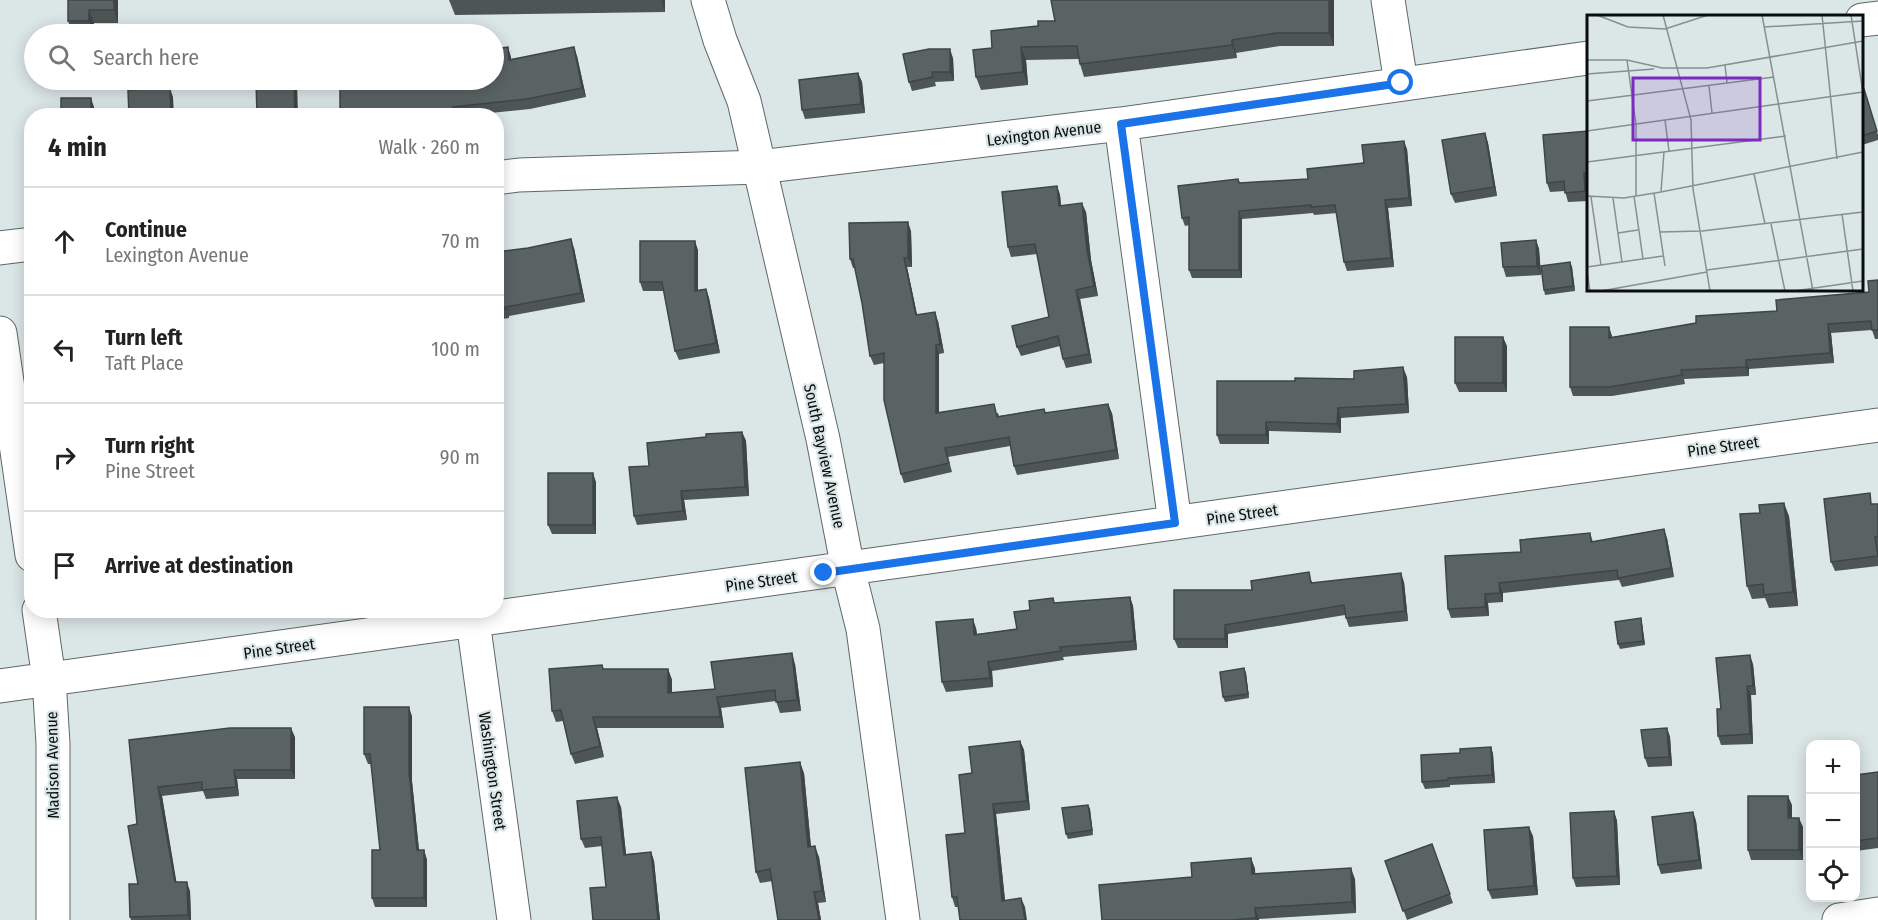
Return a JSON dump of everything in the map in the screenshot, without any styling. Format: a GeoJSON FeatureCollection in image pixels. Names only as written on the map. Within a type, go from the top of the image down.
{"type":"FeatureCollection","features":[{"type":"Feature","properties":{"kind":"street","name":"South Bayview Avenue"},"geometry":{"type":"LineString","coordinates":[[708,0],[720,40],[744,101],[823,440],[848,569],[863,629],[903,920]]}},
{"type":"Feature","properties":{"kind":"street"},"geometry":{"type":"LineString","coordinates":[[1388,0],[1401,83]]}},
{"type":"Feature","properties":{"kind":"street"},"geometry":{"type":"LineString","coordinates":[[1863,20],[1878,18]]}},
{"type":"Feature","properties":{"kind":"street","name":"Lexington Avenue"},"geometry":{"type":"LineString","coordinates":[[504,177],[759,167],[1121,124],[1587,58]]}},
{"type":"Feature","properties":{"kind":"street"},"geometry":{"type":"LineString","coordinates":[[1121,124],[1175,523]]}},
{"type":"Feature","properties":{"kind":"street"},"geometry":{"type":"LineString","coordinates":[[0,248],[24,245]]}},
{"type":"Feature","properties":{"kind":"street"},"geometry":{"type":"LineString","coordinates":[[0,333],[24,500]]}},
{"type":"Feature","properties":{"kind":"street","name":"Pine Street"},"geometry":{"type":"LineString","coordinates":[[504,617],[1878,425]]}},
{"type":"Feature","properties":{"kind":"street","name":"Madison Avenue"},"geometry":{"type":"LineString","coordinates":[[40,618],[49,679],[53,744],[53,920]]}},
{"type":"Feature","properties":{"kind":"street","name":"Pine Street"},"geometry":{"type":"LineString","coordinates":[[0,686],[495,618]]}},
{"type":"Feature","properties":{"kind":"street","name":"Washington Street"},"geometry":{"type":"LineString","coordinates":[[473,621],[514,920]]}},
{"type":"Feature","properties":{"kind":"street"},"geometry":{"type":"LineString","coordinates":[[1839,920],[1878,914]]}},
{"type":"Feature","properties":{"kind":"building"},"geometry":{"type":"Polygon","coordinates":[[[68,0],[114,0],[114,10],[89,10],[89,21],[68,21],[68,0]]]}},
{"type":"Feature","properties":{"kind":"building"},"geometry":{"type":"Polygon","coordinates":[[[1051,0],[1329,0],[1329,33],[1276,33],[1232,40],[1232,45],[1080,64],[1077,46],[1021,47],[1023,72],[976,77],[973,50],[992,48],[991,31],[1038,26],[1038,21],[1055,21],[1051,0]]]}},
{"type":"Feature","properties":{"kind":"building"},"geometry":{"type":"Polygon","coordinates":[[[508,47],[509,60],[574,47],[582,88],[527,99],[453,108],[340,108],[340,90],[504,90],[504,48],[508,47]]]}},
{"type":"Feature","properties":{"kind":"building"},"geometry":{"type":"Polygon","coordinates":[[[929,49],[950,49],[950,72],[932,72],[933,77],[909,82],[903,54],[929,49]]]}},
{"type":"Feature","properties":{"kind":"building"},"geometry":{"type":"Polygon","coordinates":[[[858,73],[861,104],[802,110],[799,80],[858,73]]]}},
{"type":"Feature","properties":{"kind":"building"},"geometry":{"type":"Polygon","coordinates":[[[128,90],[170,90],[171,108],[129,108],[128,90]]]}},
{"type":"Feature","properties":{"kind":"building"},"geometry":{"type":"Polygon","coordinates":[[[256,90],[294,90],[295,108],[257,108],[256,90]]]}},
{"type":"Feature","properties":{"kind":"building"},"geometry":{"type":"Polygon","coordinates":[[[1863,90],[1877,131],[1863,136],[1863,90]]]}},
{"type":"Feature","properties":{"kind":"building"},"geometry":{"type":"Polygon","coordinates":[[[61,98],[91,98],[91,108],[61,108],[61,98]]]}},
{"type":"Feature","properties":{"kind":"building"},"geometry":{"type":"Polygon","coordinates":[[[1587,131],[1585,191],[1565,193],[1564,181],[1547,183],[1543,135],[1587,131]]]}},
{"type":"Feature","properties":{"kind":"building"},"geometry":{"type":"Polygon","coordinates":[[[1485,133],[1494,187],[1451,194],[1442,140],[1485,133]]]}},
{"type":"Feature","properties":{"kind":"building"},"geometry":{"type":"Polygon","coordinates":[[[1404,141],[1409,198],[1385,200],[1391,258],[1344,262],[1335,205],[1311,207],[1311,205],[1239,211],[1239,270],[1189,270],[1189,217],[1182,218],[1178,186],[1238,179],[1239,183],[1308,179],[1307,169],[1364,163],[1362,145],[1404,141]]]}},
{"type":"Feature","properties":{"kind":"building"},"geometry":{"type":"Polygon","coordinates":[[[1057,186],[1059,206],[1082,203],[1094,286],[1076,290],[1089,354],[1063,359],[1058,336],[1017,347],[1012,326],[1049,317],[1035,244],[1008,247],[1002,192],[1057,186]]]}},
{"type":"Feature","properties":{"kind":"building"},"geometry":{"type":"Polygon","coordinates":[[[908,222],[908,258],[904,258],[916,315],[935,312],[940,344],[936,345],[936,413],[994,404],[997,417],[1044,409],[1045,413],[1108,404],[1116,450],[1014,466],[1009,437],[945,448],[949,463],[901,474],[884,400],[884,353],[870,356],[853,259],[850,259],[849,223],[908,222]]]}},
{"type":"Feature","properties":{"kind":"building"},"geometry":{"type":"Polygon","coordinates":[[[571,239],[581,293],[505,307],[504,309],[504,251],[571,239]]]}},
{"type":"Feature","properties":{"kind":"building"},"geometry":{"type":"Polygon","coordinates":[[[1536,240],[1537,266],[1503,267],[1501,243],[1536,240]]]}},
{"type":"Feature","properties":{"kind":"building"},"geometry":{"type":"Polygon","coordinates":[[[640,241],[695,241],[695,291],[706,289],[716,343],[675,351],[662,282],[640,282],[640,241]]]}},
{"type":"Feature","properties":{"kind":"building"},"geometry":{"type":"Polygon","coordinates":[[[1570,262],[1573,286],[1544,290],[1541,266],[1570,262]]]}},
{"type":"Feature","properties":{"kind":"building"},"geometry":{"type":"Polygon","coordinates":[[[1878,280],[1878,330],[1872,330],[1871,321],[1828,324],[1830,353],[1746,360],[1746,367],[1681,370],[1682,375],[1609,387],[1570,387],[1570,327],[1609,327],[1609,338],[1696,323],[1696,316],[1777,311],[1776,300],[1869,292],[1868,281],[1878,280]]]}},
{"type":"Feature","properties":{"kind":"building"},"geometry":{"type":"Polygon","coordinates":[[[1455,337],[1503,337],[1503,383],[1455,383],[1455,337]]]}},
{"type":"Feature","properties":{"kind":"building"},"geometry":{"type":"Polygon","coordinates":[[[1403,367],[1406,404],[1338,408],[1337,424],[1266,422],[1266,435],[1217,435],[1217,381],[1295,381],[1295,378],[1354,379],[1354,371],[1403,367]]]}},
{"type":"Feature","properties":{"kind":"building"},"geometry":{"type":"Polygon","coordinates":[[[742,432],[745,487],[681,491],[683,511],[634,516],[629,467],[649,466],[647,443],[706,437],[706,434],[742,432]]]}},
{"type":"Feature","properties":{"kind":"building"},"geometry":{"type":"Polygon","coordinates":[[[548,473],[593,473],[593,525],[548,525],[548,473]]]}},
{"type":"Feature","properties":{"kind":"building"},"geometry":{"type":"Polygon","coordinates":[[[1870,493],[1871,504],[1878,504],[1878,537],[1875,537],[1878,556],[1831,562],[1824,499],[1870,493]]]}},
{"type":"Feature","properties":{"kind":"building"},"geometry":{"type":"Polygon","coordinates":[[[1784,503],[1793,592],[1764,595],[1763,584],[1747,586],[1740,514],[1760,513],[1759,505],[1784,503]]]}},
{"type":"Feature","properties":{"kind":"building"},"geometry":{"type":"Polygon","coordinates":[[[1664,529],[1671,568],[1618,578],[1617,570],[1499,583],[1500,593],[1485,594],[1485,607],[1448,609],[1445,556],[1521,552],[1520,540],[1590,533],[1591,542],[1664,529]]]}},
{"type":"Feature","properties":{"kind":"building"},"geometry":{"type":"Polygon","coordinates":[[[1309,572],[1311,583],[1401,573],[1405,611],[1346,618],[1344,605],[1225,625],[1225,639],[1174,639],[1174,590],[1252,590],[1251,581],[1309,572]]]}},
{"type":"Feature","properties":{"kind":"building"},"geometry":{"type":"Polygon","coordinates":[[[1130,597],[1134,641],[1060,647],[1061,651],[988,662],[990,678],[942,682],[936,622],[973,619],[974,635],[1017,629],[1014,612],[1030,610],[1029,601],[1053,598],[1054,603],[1130,597]]]}},
{"type":"Feature","properties":{"kind":"building"},"geometry":{"type":"Polygon","coordinates":[[[1641,618],[1643,641],[1618,644],[1615,622],[1641,618]]]}},
{"type":"Feature","properties":{"kind":"building"},"geometry":{"type":"Polygon","coordinates":[[[792,653],[797,700],[776,702],[775,690],[717,697],[720,717],[593,717],[600,746],[571,754],[561,710],[552,711],[549,669],[602,665],[603,669],[668,669],[668,693],[715,689],[711,662],[792,653]]]}},
{"type":"Feature","properties":{"kind":"building"},"geometry":{"type":"Polygon","coordinates":[[[1750,655],[1753,686],[1747,686],[1750,734],[1718,736],[1717,709],[1721,709],[1716,658],[1750,655]]]}},
{"type":"Feature","properties":{"kind":"building"},"geometry":{"type":"Polygon","coordinates":[[[1244,668],[1248,694],[1223,697],[1220,672],[1244,668]]]}},
{"type":"Feature","properties":{"kind":"building"},"geometry":{"type":"Polygon","coordinates":[[[364,707],[409,707],[409,772],[417,850],[424,850],[424,898],[372,898],[372,850],[380,850],[370,754],[364,754],[364,707]]]}},
{"type":"Feature","properties":{"kind":"building"},"geometry":{"type":"Polygon","coordinates":[[[230,728],[291,728],[291,770],[234,770],[236,787],[202,790],[202,782],[158,787],[175,882],[187,882],[188,915],[130,917],[129,884],[138,884],[128,826],[137,824],[129,740],[230,728]]]}},
{"type":"Feature","properties":{"kind":"building"},"geometry":{"type":"Polygon","coordinates":[[[1667,728],[1669,757],[1645,758],[1641,730],[1667,728]]]}},
{"type":"Feature","properties":{"kind":"building"},"geometry":{"type":"Polygon","coordinates":[[[1020,741],[1027,801],[993,804],[1002,901],[1021,898],[1025,920],[960,920],[957,897],[952,897],[946,835],[965,833],[959,775],[972,773],[969,747],[1020,741]]]}},
{"type":"Feature","properties":{"kind":"building"},"geometry":{"type":"Polygon","coordinates":[[[1491,747],[1492,775],[1422,782],[1421,755],[1460,753],[1460,749],[1491,747]]]}},
{"type":"Feature","properties":{"kind":"building"},"geometry":{"type":"Polygon","coordinates":[[[800,762],[808,847],[815,846],[822,891],[814,892],[819,920],[778,920],[770,869],[756,872],[745,768],[800,762]]]}},
{"type":"Feature","properties":{"kind":"building"},"geometry":{"type":"Polygon","coordinates":[[[1878,772],[1878,838],[1860,840],[1860,774],[1878,772]]]}},
{"type":"Feature","properties":{"kind":"building"},"geometry":{"type":"Polygon","coordinates":[[[1748,796],[1788,796],[1788,818],[1799,818],[1799,850],[1748,850],[1748,796]]]}},
{"type":"Feature","properties":{"kind":"building"},"geometry":{"type":"Polygon","coordinates":[[[617,797],[624,855],[651,852],[658,920],[593,920],[590,888],[606,887],[601,837],[581,839],[577,801],[617,797]]]}},
{"type":"Feature","properties":{"kind":"building"},"geometry":{"type":"Polygon","coordinates":[[[1088,805],[1092,830],[1066,834],[1062,808],[1088,805]]]}},
{"type":"Feature","properties":{"kind":"building"},"geometry":{"type":"Polygon","coordinates":[[[1614,811],[1617,876],[1573,878],[1570,813],[1614,811]]]}},
{"type":"Feature","properties":{"kind":"building"},"geometry":{"type":"Polygon","coordinates":[[[1693,812],[1699,860],[1658,865],[1652,817],[1693,812]]]}},
{"type":"Feature","properties":{"kind":"building"},"geometry":{"type":"Polygon","coordinates":[[[1529,827],[1534,886],[1488,890],[1484,830],[1529,827]]]}},
{"type":"Feature","properties":{"kind":"building"},"geometry":{"type":"Polygon","coordinates":[[[1432,844],[1450,894],[1403,911],[1385,861],[1432,844]]]}},
{"type":"Feature","properties":{"kind":"building"},"geometry":{"type":"Polygon","coordinates":[[[1251,858],[1252,874],[1351,868],[1352,902],[1255,908],[1256,918],[1232,920],[1102,920],[1099,885],[1192,877],[1191,863],[1251,858]]]}},
{"type":"Feature","properties":{"kind":"route"},"geometry":{"type":"LineString","coordinates":[[824,573],[1175,523],[1121,124],[1401,83]]}}]}
